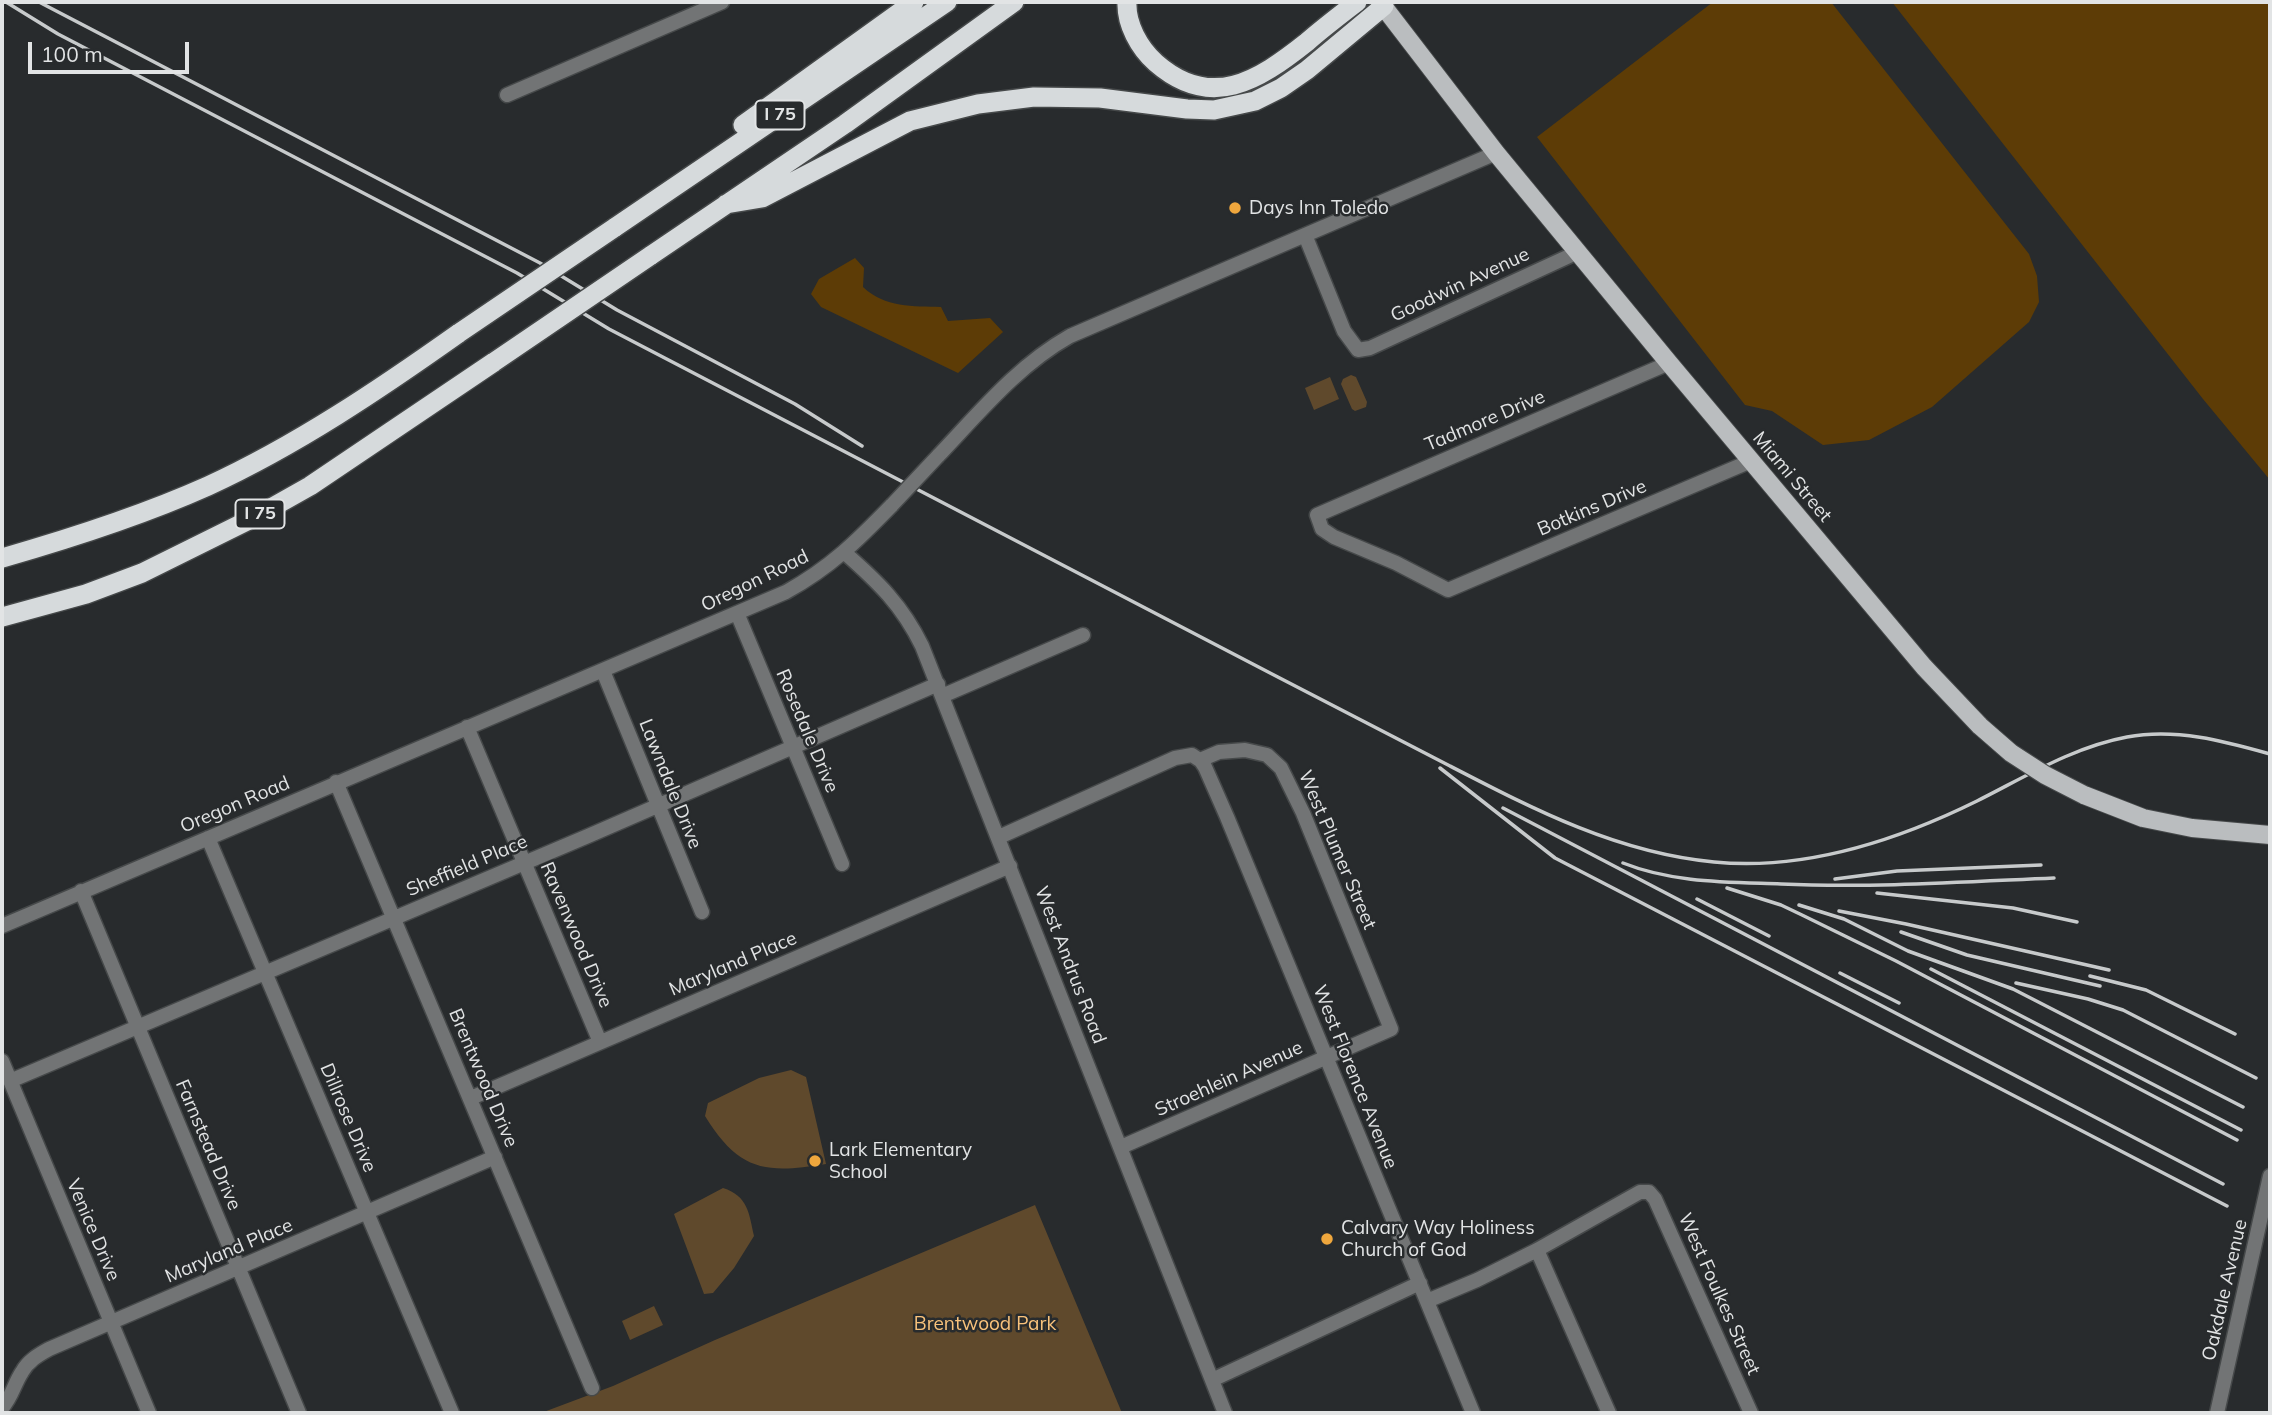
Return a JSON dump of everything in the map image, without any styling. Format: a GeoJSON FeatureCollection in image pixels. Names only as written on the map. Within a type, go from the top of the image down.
{"type":"FeatureCollection","features":[{"type":"Feature","properties":{"kind":"highway"},"geometry":{"type":"LineString","coordinates":[[614,228],[635,202],[914,2]]}},
{"type":"Feature","properties":{"kind":"highway","name":"I 75"},"geometry":{"type":"LineString","coordinates":[[2,558],[67,540],[141,514],[210,485],[308,432],[947,2]]}},
{"type":"Feature","properties":{"kind":"highway","name":"I 75"},"geometry":{"type":"LineString","coordinates":[[5,617],[86,594],[142,573],[255,517],[310,486],[845,124],[1014,2]]}},
{"type":"Feature","properties":{"kind":"highway"},"geometry":{"type":"LineString","coordinates":[[1127,2],[1126,12],[1135,38],[1147,55],[1167,72],[1192,85],[1217,89],[1253,80],[1275,67],[1357,2]]}},
{"type":"Feature","properties":{"kind":"highway"},"geometry":{"type":"LineString","coordinates":[[726,204],[762,198],[910,121],[978,104],[1034,97],[1100,98],[1214,110],[1255,101],[1298,76],[1382,4]]}},
{"type":"Feature","properties":{"kind":"main road","name":"Miami Street"},"geometry":{"type":"LineString","coordinates":[[1382,4],[1496,153],[1669,363],[1924,667],[1980,726],[2011,753],[2084,795],[2143,818],[2192,828],[2270,835]]}},
{"type":"Feature","properties":{"kind":"street"},"geometry":{"type":"LineString","coordinates":[[507,95],[722,2]]}},
{"type":"Feature","properties":{"kind":"street","name":"Oregon Road"},"geometry":{"type":"LineString","coordinates":[[2,926],[336,782],[603,671],[807,580],[845,553],[1021,370],[1059,342],[1496,153]]}},
{"type":"Feature","properties":{"kind":"street","name":"Goodwin Avenue"},"geometry":{"type":"LineString","coordinates":[[1305,235],[1344,331],[1358,350],[1373,346],[1578,252]]}},
{"type":"Feature","properties":{"kind":"street","name":"Tadmore Drive"},"geometry":{"type":"LineString","coordinates":[[1448,590],[1396,562],[1335,537],[1322,529],[1317,515],[1669,363]]}},
{"type":"Feature","properties":{"kind":"street","name":"Botkins Drive"},"geometry":{"type":"LineString","coordinates":[[1448,590],[1751,461]]}},
{"type":"Feature","properties":{"kind":"street","name":"West Andrus Road"},"geometry":{"type":"LineString","coordinates":[[845,553],[883,587],[904,613],[922,646],[1225,1413]]}},
{"type":"Feature","properties":{"kind":"street","name":"Rosedale Drive"},"geometry":{"type":"LineString","coordinates":[[737,613],[842,864]]}},
{"type":"Feature","properties":{"kind":"street","name":"Sheffield Place"},"geometry":{"type":"LineString","coordinates":[[10,1081],[793,747],[1083,635]]}},
{"type":"Feature","properties":{"kind":"street","name":"Lawndale Drive"},"geometry":{"type":"LineString","coordinates":[[603,671],[702,912]]}},
{"type":"Feature","properties":{"kind":"street","name":"Ravenwood Drive"},"geometry":{"type":"LineString","coordinates":[[467,727],[600,1042]]}},
{"type":"Feature","properties":{"kind":"street","name":"West Plumer Street"},"geometry":{"type":"LineString","coordinates":[[999,838],[1175,758],[1185,755],[1198,758],[1219,751],[1245,750],[1266,755],[1280,768],[1298,800],[1391,1029]]}},
{"type":"Feature","properties":{"kind":"street","name":"West Florence Avenue"},"geometry":{"type":"LineString","coordinates":[[1198,758],[1227,817],[1473,1413]]}},
{"type":"Feature","properties":{"kind":"street","name":"Brentwood Drive"},"geometry":{"type":"LineString","coordinates":[[336,782],[593,1388]]}},
{"type":"Feature","properties":{"kind":"street","name":"Dillrose Drive"},"geometry":{"type":"LineString","coordinates":[[208,838],[452,1413]]}},
{"type":"Feature","properties":{"kind":"street","name":"Maryland Place"},"geometry":{"type":"LineString","coordinates":[[471,1098],[1010,866]]}},
{"type":"Feature","properties":{"kind":"street","name":"Farnstead Drive"},"geometry":{"type":"LineString","coordinates":[[81,891],[299,1413]]}},
{"type":"Feature","properties":{"kind":"street","name":"Stroehlein Avenue"},"geometry":{"type":"LineString","coordinates":[[1121,1147],[1391,1029]]}},
{"type":"Feature","properties":{"kind":"street","name":"Venice Drive"},"geometry":{"type":"LineString","coordinates":[[2,1061],[149,1413]]}},
{"type":"Feature","properties":{"kind":"street","name":"Maryland Place"},"geometry":{"type":"LineString","coordinates":[[2,1408],[13,1393],[22,1371],[34,1358],[49,1349],[495,1157]]}},
{"type":"Feature","properties":{"kind":"street","name":"Oakdale Avenue"},"geometry":{"type":"LineString","coordinates":[[2217,1413],[2270,1176]]}},
{"type":"Feature","properties":{"kind":"street","name":"West Foulkes Street"},"geometry":{"type":"LineString","coordinates":[[1537,1250],[1635,1194],[1649,1192],[1656,1199],[1751,1413]]}},
{"type":"Feature","properties":{"kind":"street"},"geometry":{"type":"LineString","coordinates":[[1427,1301],[1537,1250],[1609,1413]]}},
{"type":"Feature","properties":{"kind":"street"},"geometry":{"type":"LineString","coordinates":[[1212,1380],[1420,1283]]}},
{"type":"Feature","properties":{"kind":"green space"},"geometry":{"type":"Polygon","coordinates":[[[1351,375],[1356,377],[1367,402],[1366,407],[1355,411],[1341,384],[1343,379],[1351,375]]]}},
{"type":"Feature","properties":{"kind":"green space"},"geometry":{"type":"Polygon","coordinates":[[[1330,377],[1339,399],[1314,410],[1305,388],[1330,377]]]}},
{"type":"Feature","properties":{"kind":"green space"},"geometry":{"type":"Polygon","coordinates":[[[791,1070],[806,1077],[826,1164],[770,1168],[742,1158],[717,1134],[705,1116],[708,1103],[759,1078],[791,1070]]]}},
{"type":"Feature","properties":{"kind":"green space"},"geometry":{"type":"Polygon","coordinates":[[[723,1188],[738,1196],[746,1206],[754,1236],[734,1268],[713,1293],[704,1294],[674,1214],[723,1188]]]}},
{"type":"Feature","properties":{"kind":"green space","name":"Brentwood Park"},"geometry":{"type":"Polygon","coordinates":[[[1035,1205],[1122,1413],[541,1413],[613,1386],[1035,1205]]]}},
{"type":"Feature","properties":{"kind":"green space"},"geometry":{"type":"Polygon","coordinates":[[[654,1306],[663,1325],[630,1340],[622,1321],[654,1306]]]}},
{"type":"Feature","properties":{"kind":"shaded area"},"geometry":{"type":"Polygon","coordinates":[[[1713,2],[1831,2],[2029,254],[2037,276],[2039,302],[2029,322],[1932,407],[1869,440],[1823,445],[1772,411],[1745,405],[1537,137],[1713,2]]]}},
{"type":"Feature","properties":{"kind":"shaded area"},"geometry":{"type":"Polygon","coordinates":[[[1892,2],[2270,2],[2270,480],[2203,399],[1892,2]]]}},
{"type":"Feature","properties":{"kind":"shaded area"},"geometry":{"type":"Polygon","coordinates":[[[855,258],[864,268],[863,287],[881,299],[900,304],[941,307],[948,321],[990,318],[1003,332],[958,373],[821,307],[811,294],[819,279],[855,258]]]}},
{"type":"Feature","properties":{"kind":"railway"},"geometry":{"type":"LineString","coordinates":[[6,2],[58,34],[517,273],[609,329],[1482,782],[1546,813],[1611,839],[1679,857],[1714,862],[1782,862],[1849,850],[1915,829],[2068,755],[2127,737],[2182,735],[2270,754]]}},
{"type":"Feature","properties":{"kind":"railway"},"geometry":{"type":"LineString","coordinates":[[39,2],[540,263],[617,310],[795,404],[862,446]]}},
{"type":"Feature","properties":{"kind":"railway"},"geometry":{"type":"LineString","coordinates":[[1440,768],[1555,858],[2227,1206]]}},
{"type":"Feature","properties":{"kind":"railway"},"geometry":{"type":"LineString","coordinates":[[1503,808],[2223,1184]]}},
{"type":"Feature","properties":{"kind":"railway"},"geometry":{"type":"LineString","coordinates":[[1623,863],[1681,878],[1741,883],[1883,885],[2054,878]]}},
{"type":"Feature","properties":{"kind":"railway"},"geometry":{"type":"LineString","coordinates":[[1835,879],[1897,871],[2041,865]]}},
{"type":"Feature","properties":{"kind":"railway"},"geometry":{"type":"LineString","coordinates":[[1727,888],[1781,905],[1896,961],[2237,1140]]}},
{"type":"Feature","properties":{"kind":"railway"},"geometry":{"type":"LineString","coordinates":[[1877,893],[2013,908],[2077,922]]}},
{"type":"Feature","properties":{"kind":"railway"},"geometry":{"type":"LineString","coordinates":[[1697,899],[1769,936]]}},
{"type":"Feature","properties":{"kind":"railway"},"geometry":{"type":"LineString","coordinates":[[1799,905],[1844,919],[1908,951],[2013,989],[2243,1107]]}},
{"type":"Feature","properties":{"kind":"railway"},"geometry":{"type":"LineString","coordinates":[[1839,911],[2109,970]]}},
{"type":"Feature","properties":{"kind":"railway"},"geometry":{"type":"LineString","coordinates":[[1901,932],[1967,955],[2100,986]]}},
{"type":"Feature","properties":{"kind":"railway"},"geometry":{"type":"LineString","coordinates":[[1931,969],[2241,1130]]}},
{"type":"Feature","properties":{"kind":"railway"},"geometry":{"type":"LineString","coordinates":[[1840,973],[1899,1003]]}},
{"type":"Feature","properties":{"kind":"railway"},"geometry":{"type":"LineString","coordinates":[[2090,976],[2146,990],[2235,1034]]}},
{"type":"Feature","properties":{"kind":"railway"},"geometry":{"type":"LineString","coordinates":[[2016,983],[2088,999],[2123,1010],[2256,1078]]}},
{"type":"Feature","properties":{"kind":"place","name":"Days Inn Toledo"},"geometry":{"type":"Point","coordinates":[1235,208]}},
{"type":"Feature","properties":{"kind":"place","name":"Lark Elementary School"},"geometry":{"type":"Point","coordinates":[815,1161]}},
{"type":"Feature","properties":{"kind":"place","name":"Calvary Way Holiness Church of God"},"geometry":{"type":"Point","coordinates":[1327,1239]}}]}
